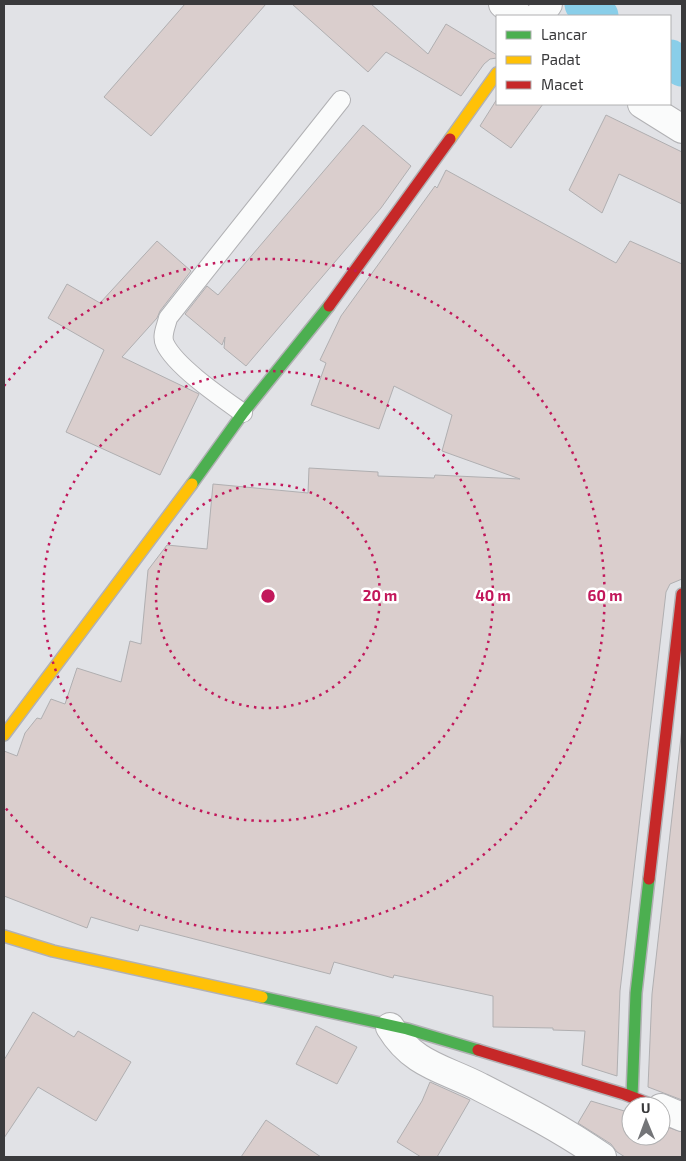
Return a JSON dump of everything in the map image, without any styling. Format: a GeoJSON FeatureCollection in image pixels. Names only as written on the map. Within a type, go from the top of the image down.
{"type":"FeatureCollection","features":[{"type":"Feature","properties":{"kind":"street"},"geometry":{"type":"LineString","coordinates":[[503,4],[518,15]]}},
{"type":"Feature","properties":{"kind":"street"},"geometry":{"type":"LineString","coordinates":[[540,15],[548,4]]}},
{"type":"Feature","properties":{"kind":"street"},"geometry":{"type":"LineString","coordinates":[[4,735],[153,538],[243,413],[331,303],[496,74]]}},
{"type":"Feature","properties":{"kind":"street"},"geometry":{"type":"LineString","coordinates":[[644,105],[682,129]]}},
{"type":"Feature","properties":{"kind":"street"},"geometry":{"type":"LineString","coordinates":[[632,1096],[636,993],[682,594]]}},
{"type":"Feature","properties":{"kind":"street"},"geometry":{"type":"LineString","coordinates":[[4,936],[53,951],[390,1027],[407,1029],[629,1096]]}},
{"type":"Feature","properties":{"kind":"street"},"geometry":{"type":"LineString","coordinates":[[390,1027],[399,1042],[413,1056],[479,1086],[582,1143],[602,1157]]}},
{"type":"Feature","properties":{"kind":"lane"},"geometry":{"type":"LineString","coordinates":[[243,413],[191,375],[165,345],[163,335],[168,318],[341,100]]}},
{"type":"Feature","properties":{"kind":"building"},"geometry":{"type":"Polygon","coordinates":[[[185,4],[266,4],[151,136],[104,97],[185,4]]]}},
{"type":"Feature","properties":{"kind":"building"},"geometry":{"type":"Polygon","coordinates":[[[292,4],[371,4],[428,54],[446,24],[496,54],[496,58],[490,59],[484,64],[461,96],[386,52],[368,72],[292,4]]]}},
{"type":"Feature","properties":{"kind":"building"},"geometry":{"type":"Polygon","coordinates":[[[496,101],[496,105],[542,105],[511,148],[480,126],[496,101]]]}},
{"type":"Feature","properties":{"kind":"building"},"geometry":{"type":"Polygon","coordinates":[[[606,115],[682,152],[682,204],[619,174],[602,213],[569,190],[606,115]]]}},
{"type":"Feature","properties":{"kind":"building"},"geometry":{"type":"Polygon","coordinates":[[[363,125],[411,166],[381,208],[246,366],[224,348],[225,337],[222,345],[185,314],[207,286],[218,295],[363,125]]]}},
{"type":"Feature","properties":{"kind":"building"},"geometry":{"type":"Polygon","coordinates":[[[446,170],[616,263],[630,241],[682,264],[682,579],[670,584],[666,592],[620,991],[617,1076],[582,1065],[585,1031],[553,1030],[553,1028],[493,1027],[493,996],[394,975],[393,978],[334,962],[330,974],[140,925],[138,931],[91,917],[87,928],[4,896],[4,751],[17,756],[25,733],[37,718],[41,719],[51,699],[65,704],[77,668],[121,682],[130,641],[141,644],[148,570],[167,545],[207,549],[213,484],[308,493],[309,468],[378,472],[378,476],[434,478],[435,475],[520,479],[442,451],[452,415],[394,386],[379,429],[311,405],[326,363],[320,360],[341,316],[435,186],[437,188],[446,170]]]}},
{"type":"Feature","properties":{"kind":"building"},"geometry":{"type":"Polygon","coordinates":[[[157,241],[191,271],[160,311],[157,318],[122,357],[199,394],[160,475],[66,432],[104,350],[48,318],[67,284],[100,303],[157,241]]]}},
{"type":"Feature","properties":{"kind":"building"},"geometry":{"type":"Polygon","coordinates":[[[682,728],[682,1100],[648,1087],[652,994],[682,728]]]}},
{"type":"Feature","properties":{"kind":"building"},"geometry":{"type":"Polygon","coordinates":[[[33,1012],[74,1037],[78,1031],[131,1062],[96,1121],[38,1087],[4,1138],[4,1060],[33,1012]]]}},
{"type":"Feature","properties":{"kind":"building"},"geometry":{"type":"Polygon","coordinates":[[[316,1026],[357,1047],[337,1084],[296,1064],[316,1026]]]}},
{"type":"Feature","properties":{"kind":"building"},"geometry":{"type":"Polygon","coordinates":[[[430,1082],[470,1100],[437,1157],[421,1157],[397,1142],[422,1101],[430,1082]]]}},
{"type":"Feature","properties":{"kind":"building"},"geometry":{"type":"Polygon","coordinates":[[[591,1101],[621,1110],[621,1146],[671,1146],[671,1128],[682,1132],[682,1157],[625,1157],[617,1152],[611,1144],[578,1123],[591,1101]]]}},
{"type":"Feature","properties":{"kind":"building"},"geometry":{"type":"Polygon","coordinates":[[[266,1120],[321,1157],[241,1157],[266,1120]]]}},
{"type":"Feature","properties":{"kind":"waterway"},"geometry":{"type":"LineString","coordinates":[[584,4],[598,15]]}},
{"type":"Feature","properties":{"kind":"waterway"},"geometry":{"type":"LineString","coordinates":[[671,60],[682,67]]}},
{"type":"Feature","properties":{"kind":"traffic: fast"},"geometry":{"type":"LineString","coordinates":[[192,484],[243,413],[329,306]]}},
{"type":"Feature","properties":{"kind":"traffic: fast"},"geometry":{"type":"LineString","coordinates":[[632,1096],[636,993],[649,879]]}},
{"type":"Feature","properties":{"kind":"traffic: fast"},"geometry":{"type":"LineString","coordinates":[[262,997],[407,1029],[478,1050]]}},
{"type":"Feature","properties":{"kind":"traffic: slow"},"geometry":{"type":"LineString","coordinates":[[450,139],[496,74]]}},
{"type":"Feature","properties":{"kind":"traffic: slow"},"geometry":{"type":"LineString","coordinates":[[4,735],[192,484]]}},
{"type":"Feature","properties":{"kind":"traffic: slow"},"geometry":{"type":"LineString","coordinates":[[4,936],[53,951],[262,997]]}},
{"type":"Feature","properties":{"kind":"traffic: jam"},"geometry":{"type":"LineString","coordinates":[[329,306],[450,139]]}},
{"type":"Feature","properties":{"kind":"traffic: jam"},"geometry":{"type":"LineString","coordinates":[[649,879],[682,594]]}},
{"type":"Feature","properties":{"kind":"traffic: jam"},"geometry":{"type":"LineString","coordinates":[[478,1050],[629,1096]]}}]}
